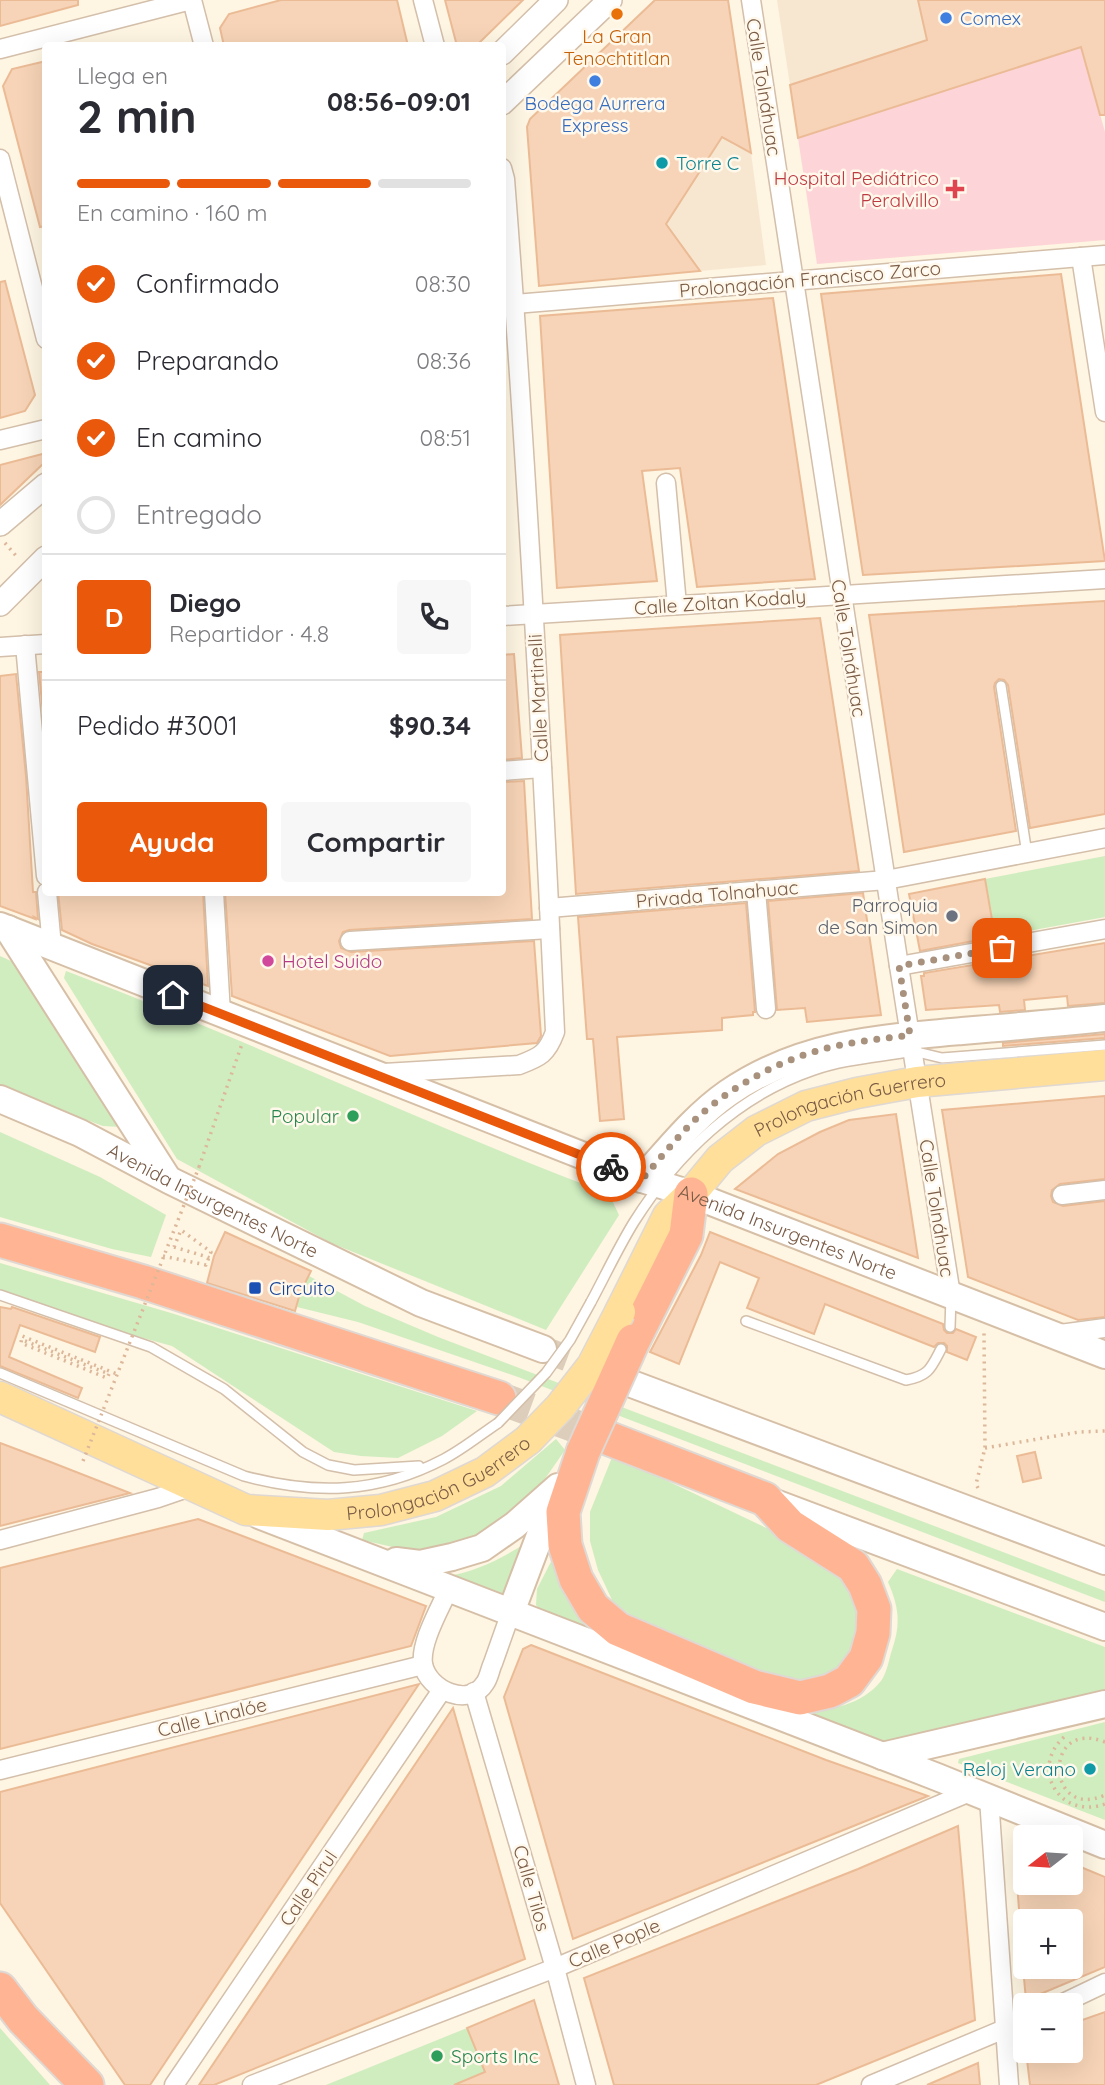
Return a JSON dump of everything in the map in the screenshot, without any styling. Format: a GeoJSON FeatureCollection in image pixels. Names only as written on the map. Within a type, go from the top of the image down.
{"type":"FeatureCollection","features":[{"type":"Feature","properties":{"kind":"highway"},"geometry":{"type":"LineString","coordinates":[[583,1460],[765,1499],[790,1526],[853,1566],[874,1609],[873,1633],[866,1658],[849,1681],[830,1691],[800,1698],[754,1687],[618,1629],[593,1608],[576,1579],[565,1545],[563,1512],[627,1327],[686,1235],[665,1186]]}},
{"type":"Feature","properties":{"kind":"highway"},"geometry":{"type":"LineString","coordinates":[[0,1240],[156,1286],[498,1411]]}},
{"type":"Feature","properties":{"kind":"highway"},"geometry":{"type":"LineString","coordinates":[[0,1989],[23,2019],[87,2085]]}},
{"type":"Feature","properties":{"kind":"main road","name":"Avenida Insurgentes Norte"},"geometry":{"type":"LineString","coordinates":[[4,928],[1105,1355]]}},
{"type":"Feature","properties":{"kind":"main road"},"geometry":{"type":"LineString","coordinates":[[4,928],[169,1180]]}},
{"type":"Feature","properties":{"kind":"main road"},"geometry":{"type":"LineString","coordinates":[[665,1186],[698,1117],[727,1093],[759,1074],[796,1059],[845,1044],[911,1043],[1105,1018]]}},
{"type":"Feature","properties":{"kind":"main road","name":"Prolongación Guerrero"},"geometry":{"type":"LineString","coordinates":[[665,1186],[720,1159],[756,1130],[806,1105],[917,1082],[1105,1065]]}},
{"type":"Feature","properties":{"kind":"main road","name":"Avenida Insurgentes Norte"},"geometry":{"type":"LineString","coordinates":[[0,1099],[79,1133],[421,1303],[543,1349]]}},
{"type":"Feature","properties":{"kind":"main road","name":"Prolongación Guerrero"},"geometry":{"type":"LineString","coordinates":[[9,1404],[246,1510],[328,1515],[381,1510],[435,1496],[485,1472],[528,1440],[561,1407],[592,1366],[627,1327]]}},
{"type":"Feature","properties":{"kind":"main road"},"geometry":{"type":"LineString","coordinates":[[632,1384],[1105,1561]]}},
{"type":"Feature","properties":{"kind":"main road"},"geometry":{"type":"LineString","coordinates":[[367,1556],[420,1564],[482,1548],[515,1525],[583,1460]]}},
{"type":"Feature","properties":{"kind":"main road"},"geometry":{"type":"LineString","coordinates":[[511,1612],[583,1460]]}},
{"type":"Feature","properties":{"kind":"main road"},"geometry":{"type":"LineString","coordinates":[[765,1499],[1105,1627]]}},
{"type":"Feature","properties":{"kind":"main road"},"geometry":{"type":"LineString","coordinates":[[246,1510],[1105,1844]]}},
{"type":"Feature","properties":{"kind":"main road"},"geometry":{"type":"LineString","coordinates":[[882,1756],[1105,1704]]}},
{"type":"Feature","properties":{"kind":"street"},"geometry":{"type":"LineString","coordinates":[[0,48],[192,0],[203,42]]}},
{"type":"Feature","properties":{"kind":"street"},"geometry":{"type":"LineString","coordinates":[[424,0],[434,42]]}},
{"type":"Feature","properties":{"kind":"street"},"geometry":{"type":"LineString","coordinates":[[506,49],[556,0]]}},
{"type":"Feature","properties":{"kind":"street"},"geometry":{"type":"LineString","coordinates":[[506,99],[610,0]]}},
{"type":"Feature","properties":{"kind":"street","name":"Calle Tolnáhuac"},"geometry":{"type":"LineString","coordinates":[[751,0],[951,1295]]}},
{"type":"Feature","properties":{"kind":"street"},"geometry":{"type":"LineString","coordinates":[[0,159],[42,323]]}},
{"type":"Feature","properties":{"kind":"street","name":"Calle Martinelli"},"geometry":{"type":"LineString","coordinates":[[373,1073],[519,1065],[539,1057],[549,1047],[555,1032],[534,614],[506,193]]}},
{"type":"Feature","properties":{"kind":"street","name":"Prolongación Francisco Zarco"},"geometry":{"type":"LineString","coordinates":[[514,304],[1105,255]]}},
{"type":"Feature","properties":{"kind":"street"},"geometry":{"type":"LineString","coordinates":[[1081,257],[1105,412]]}},
{"type":"Feature","properties":{"kind":"street"},"geometry":{"type":"LineString","coordinates":[[0,440],[42,430]]}},
{"type":"Feature","properties":{"kind":"street"},"geometry":{"type":"LineString","coordinates":[[666,483],[677,605]]}},
{"type":"Feature","properties":{"kind":"street"},"geometry":{"type":"LineString","coordinates":[[0,524],[42,488]]}},
{"type":"Feature","properties":{"kind":"street"},"geometry":{"type":"LineString","coordinates":[[0,604],[38,565]]}},
{"type":"Feature","properties":{"kind":"street","name":"Calle Zoltan Kodaly"},"geometry":{"type":"LineString","coordinates":[[506,616],[1105,579]]}},
{"type":"Feature","properties":{"kind":"street"},"geometry":{"type":"LineString","coordinates":[[0,647],[42,644]]}},
{"type":"Feature","properties":{"kind":"street"},"geometry":{"type":"LineString","coordinates":[[25,645],[42,832]]}},
{"type":"Feature","properties":{"kind":"street"},"geometry":{"type":"LineString","coordinates":[[506,771],[542,768]]}},
{"type":"Feature","properties":{"kind":"street","name":"Privada Tolnahuac"},"geometry":{"type":"LineString","coordinates":[[549,908],[886,880],[1105,838]]}},
{"type":"Feature","properties":{"kind":"street"},"geometry":{"type":"LineString","coordinates":[[756,891],[766,1009]]}},
{"type":"Feature","properties":{"kind":"street"},"geometry":{"type":"LineString","coordinates":[[47,896],[52,947]]}},
{"type":"Feature","properties":{"kind":"street"},"geometry":{"type":"LineString","coordinates":[[214,896],[221,1013]]}},
{"type":"Feature","properties":{"kind":"street"},"geometry":{"type":"LineString","coordinates":[[350,941],[550,929]]}},
{"type":"Feature","properties":{"kind":"street"},"geometry":{"type":"LineString","coordinates":[[899,966],[1105,929]]}},
{"type":"Feature","properties":{"kind":"street"},"geometry":{"type":"LineString","coordinates":[[1062,1195],[1105,1191]]}},
{"type":"Feature","properties":{"kind":"street"},"geometry":{"type":"LineString","coordinates":[[1054,1335],[1105,1328]]}},
{"type":"Feature","properties":{"kind":"street"},"geometry":{"type":"LineString","coordinates":[[0,1540],[158,1498],[193,1486]]}},
{"type":"Feature","properties":{"kind":"street"},"geometry":{"type":"LineString","coordinates":[[449,1588],[425,1642],[423,1665],[432,1682],[452,1695],[474,1692],[485,1685],[511,1612]]}},
{"type":"Feature","properties":{"kind":"street","name":"Calle Linalóe"},"geometry":{"type":"LineString","coordinates":[[0,1770],[423,1665]]}},
{"type":"Feature","properties":{"kind":"street","name":"Calle Pirul"},"geometry":{"type":"LineString","coordinates":[[174,2085],[442,1690]]}},
{"type":"Feature","properties":{"kind":"street","name":"Calle Tilos"},"geometry":{"type":"LineString","coordinates":[[474,1692],[555,1968],[586,2085]]}},
{"type":"Feature","properties":{"kind":"street"},"geometry":{"type":"LineString","coordinates":[[981,1794],[1009,2085]]}},
{"type":"Feature","properties":{"kind":"street","name":"Calle Pople"},"geometry":{"type":"LineString","coordinates":[[253,2085],[555,1968],[981,1794]]}},
{"type":"Feature","properties":{"kind":"street"},"geometry":{"type":"LineString","coordinates":[[1083,1994],[1105,1983]]}},
{"type":"Feature","properties":{"kind":"street"},"geometry":{"type":"LineString","coordinates":[[871,2085],[1013,2026]]}},
{"type":"Feature","properties":{"kind":"lane"},"geometry":{"type":"LineString","coordinates":[[1001,686],[1027,854]]}},
{"type":"Feature","properties":{"kind":"lane"},"geometry":{"type":"LineString","coordinates":[[911,1043],[1105,1025]]}},
{"type":"Feature","properties":{"kind":"lane"},"geometry":{"type":"LineString","coordinates":[[911,1043],[942,1058],[1105,1045]]}},
{"type":"Feature","properties":{"kind":"lane"},"geometry":{"type":"LineString","coordinates":[[0,1373],[244,1476],[277,1485],[362,1488],[397,1479],[442,1460],[546,1373],[570,1340],[635,1222],[665,1186]]}},
{"type":"Feature","properties":{"kind":"lane"},"geometry":{"type":"LineString","coordinates":[[0,1295],[151,1347],[224,1389],[303,1452],[328,1465],[354,1470],[428,1465]]}},
{"type":"Feature","properties":{"kind":"lane"},"geometry":{"type":"LineString","coordinates":[[950,1327],[951,1295]]}},
{"type":"Feature","properties":{"kind":"lane"},"geometry":{"type":"LineString","coordinates":[[746,1321],[906,1380],[919,1378],[930,1370],[941,1349]]}},
{"type":"Feature","properties":{"kind":"path"},"geometry":{"type":"LineString","coordinates":[[0,537],[38,565]]}},
{"type":"Feature","properties":{"kind":"path"},"geometry":{"type":"LineString","coordinates":[[83,1461],[199,1167],[249,1024]]}},
{"type":"Feature","properties":{"kind":"path"},"geometry":{"type":"LineString","coordinates":[[163,1256],[205,1265],[211,1252],[181,1230],[174,1247],[214,1259]]}},
{"type":"Feature","properties":{"kind":"path"},"geometry":{"type":"LineString","coordinates":[[979,1490],[976,1484],[985,1448],[984,1333]]}},
{"type":"Feature","properties":{"kind":"path"},"geometry":{"type":"LineString","coordinates":[[25,1341],[109,1374],[107,1378],[21,1343],[22,1336],[117,1374]]}},
{"type":"Feature","properties":{"kind":"path"},"geometry":{"type":"LineString","coordinates":[[985,1448],[1079,1432],[1105,1432]]}},
{"type":"Feature","properties":{"kind":"path"},"geometry":{"type":"LineString","coordinates":[[1070,1732],[1052,1752],[1049,1770],[1054,1788],[1074,1805],[1088,1808],[1105,1804]]}},
{"type":"Feature","properties":{"kind":"path"},"geometry":{"type":"LineString","coordinates":[[1105,1742],[1095,1738],[1081,1739],[1066,1747],[1060,1756],[1059,1776],[1063,1785],[1078,1798],[1097,1799],[1105,1795]]}},
{"type":"Feature","properties":{"kind":"path"},"geometry":{"type":"LineString","coordinates":[[1072,1812],[1078,1798]]}},
{"type":"Feature","properties":{"kind":"shaded area"},"geometry":{"type":"Polygon","coordinates":[[[777,0],[918,0],[927,40],[790,85],[777,0]]]}},
{"type":"Feature","properties":{"kind":"shaded area","name":"Hospital Pediátrico Peralvillo"},"geometry":{"type":"Polygon","coordinates":[[[1081,47],[1105,132],[1105,240],[817,264],[798,138],[1081,47]]]}},
{"type":"Feature","properties":{"kind":"shaded area"},"geometry":{"type":"Polygon","coordinates":[[[687,114],[751,153],[766,265],[700,271],[631,176],[687,114]]]}},
{"type":"Feature","properties":{"kind":"green space"},"geometry":{"type":"Polygon","coordinates":[[[1105,856],[1105,917],[995,937],[985,879],[1105,856]]]}},
{"type":"Feature","properties":{"kind":"green space"},"geometry":{"type":"Polygon","coordinates":[[[0,956],[27,972],[121,1127],[103,1126],[0,1088],[0,956]]]}},
{"type":"Feature","properties":{"kind":"green space"},"geometry":{"type":"Polygon","coordinates":[[[66,971],[609,1194],[619,1215],[546,1330],[331,1243],[177,1159],[64,978],[66,971]]]}},
{"type":"Feature","properties":{"kind":"green space"},"geometry":{"type":"Polygon","coordinates":[[[0,1132],[100,1177],[166,1215],[151,1257],[112,1249],[0,1217],[0,1132]]]}},
{"type":"Feature","properties":{"kind":"green space"},"geometry":{"type":"Polygon","coordinates":[[[245,1261],[303,1286],[309,1276],[365,1306],[438,1337],[1105,1591],[1105,1602],[518,1377],[358,1322],[297,1307],[299,1295],[245,1261]]]}},
{"type":"Feature","properties":{"kind":"green space"},"geometry":{"type":"Polygon","coordinates":[[[0,1263],[171,1313],[477,1411],[442,1436],[398,1458],[334,1452],[172,1346],[0,1298],[0,1263]]]}},
{"type":"Feature","properties":{"kind":"green space"},"geometry":{"type":"Polygon","coordinates":[[[556,1439],[565,1450],[540,1486],[521,1508],[469,1541],[435,1550],[397,1548],[362,1540],[364,1533],[436,1517],[501,1486],[556,1439]]]}},
{"type":"Feature","properties":{"kind":"green space"},"geometry":{"type":"Polygon","coordinates":[[[613,1455],[819,1553],[859,1598],[857,1651],[839,1671],[812,1682],[786,1684],[655,1633],[613,1602],[598,1570],[590,1541],[590,1512],[613,1455]]]}},
{"type":"Feature","properties":{"kind":"green space"},"geometry":{"type":"Polygon","coordinates":[[[523,1545],[504,1595],[492,1599],[444,1577],[485,1565],[523,1545]]]}},
{"type":"Feature","properties":{"kind":"green space"},"geometry":{"type":"Polygon","coordinates":[[[555,1554],[631,1651],[548,1620],[536,1605],[537,1589],[555,1554]]]}},
{"type":"Feature","properties":{"kind":"green space"},"geometry":{"type":"Polygon","coordinates":[[[897,1569],[1105,1647],[1105,1693],[886,1743],[802,1713],[834,1708],[855,1701],[865,1696],[881,1681],[897,1632],[895,1600],[888,1582],[897,1569]]]}},
{"type":"Feature","properties":{"kind":"green space"},"geometry":{"type":"Polygon","coordinates":[[[1105,1722],[1105,1820],[958,1763],[959,1759],[1105,1722]]]}},
{"type":"Feature","properties":{"kind":"green space"},"geometry":{"type":"Polygon","coordinates":[[[0,2028],[50,2085],[0,2085],[0,2028]]]}},
{"type":"Feature","properties":{"kind":"green space","name":"Sports Inc"},"geometry":{"type":"Polygon","coordinates":[[[467,2028],[491,2085],[326,2085],[467,2028]]]}},
{"type":"Feature","properties":{"kind":"building"},"geometry":{"type":"Polygon","coordinates":[[[0,0],[78,0],[78,5],[0,26],[0,0]]]}},
{"type":"Feature","properties":{"kind":"building"},"geometry":{"type":"Polygon","coordinates":[[[281,0],[397,0],[407,42],[223,42],[220,28],[229,14],[281,0]]]}},
{"type":"Feature","properties":{"kind":"building"},"geometry":{"type":"Polygon","coordinates":[[[445,0],[523,0],[480,42],[456,42],[445,0]]]}},
{"type":"Feature","properties":{"kind":"building"},"geometry":{"type":"Polygon","coordinates":[[[655,0],[728,0],[751,153],[722,137],[666,224],[700,271],[539,286],[527,127],[530,119],[655,0]]]}},
{"type":"Feature","properties":{"kind":"building"},"geometry":{"type":"Polygon","coordinates":[[[918,0],[1105,0],[1105,115],[1100,115],[1081,47],[798,138],[790,85],[927,40],[918,0]]]}},
{"type":"Feature","properties":{"kind":"building"},"geometry":{"type":"Polygon","coordinates":[[[42,62],[42,227],[3,86],[12,69],[42,62]]]}},
{"type":"Feature","properties":{"kind":"building"},"geometry":{"type":"Polygon","coordinates":[[[1061,274],[1105,561],[863,575],[821,294],[1061,274]]]}},
{"type":"Feature","properties":{"kind":"building"},"geometry":{"type":"Polygon","coordinates":[[[5,281],[35,395],[25,411],[0,418],[0,282],[5,281]]]}},
{"type":"Feature","properties":{"kind":"building"},"geometry":{"type":"Polygon","coordinates":[[[773,298],[815,579],[697,587],[680,468],[642,471],[657,581],[557,588],[540,316],[773,298]]]}},
{"type":"Feature","properties":{"kind":"building"},"geometry":{"type":"Polygon","coordinates":[[[42,454],[42,465],[0,505],[0,465],[42,454]]]}},
{"type":"Feature","properties":{"kind":"building"},"geometry":{"type":"Polygon","coordinates":[[[1105,601],[1105,814],[1030,828],[1008,685],[999,679],[994,687],[1016,831],[904,852],[869,615],[1105,601]]]}},
{"type":"Feature","properties":{"kind":"building"},"geometry":{"type":"Polygon","coordinates":[[[820,618],[859,871],[576,894],[560,635],[820,618]]]}},
{"type":"Feature","properties":{"kind":"building"},"geometry":{"type":"Polygon","coordinates":[[[514,654],[522,758],[506,760],[506,655],[514,654]]]}},
{"type":"Feature","properties":{"kind":"building"},"geometry":{"type":"Polygon","coordinates":[[[39,672],[42,672],[42,703],[39,672]]]}},
{"type":"Feature","properties":{"kind":"building"},"geometry":{"type":"Polygon","coordinates":[[[16,674],[33,892],[36,892],[38,919],[0,906],[0,676],[16,674]]]}},
{"type":"Feature","properties":{"kind":"building"},"geometry":{"type":"Polygon","coordinates":[[[524,781],[532,919],[349,930],[343,932],[339,941],[341,948],[351,952],[534,941],[541,1036],[537,1043],[390,1056],[232,996],[225,896],[506,896],[506,782],[524,781]]]}},
{"type":"Feature","properties":{"kind":"building","name":"Parroquia de San Simon"},"geometry":{"type":"Polygon","coordinates":[[[985,879],[995,937],[920,951],[909,894],[985,879]]]}},
{"type":"Feature","properties":{"kind":"building"},"geometry":{"type":"Polygon","coordinates":[[[863,893],[881,1015],[807,1022],[805,1008],[777,1010],[768,901],[863,893]]]}},
{"type":"Feature","properties":{"kind":"building"},"geometry":{"type":"Polygon","coordinates":[[[58,896],[203,896],[208,986],[92,944],[62,930],[58,896]]]}},
{"type":"Feature","properties":{"kind":"building"},"geometry":{"type":"Polygon","coordinates":[[[746,903],[755,1012],[753,1015],[722,1018],[722,1030],[617,1037],[624,1119],[600,1121],[593,1039],[587,1039],[578,917],[746,903]]]}},
{"type":"Feature","properties":{"kind":"building"},"geometry":{"type":"Polygon","coordinates":[[[1105,943],[1105,1003],[1068,1006],[1067,996],[1024,1000],[1025,1010],[1000,1012],[999,1005],[926,1010],[921,976],[924,976],[924,973],[1105,943]]]}},
{"type":"Feature","properties":{"kind":"building"},"geometry":{"type":"Polygon","coordinates":[[[1105,1034],[1105,1038],[1003,1046],[1003,1043],[1105,1034]]]}},
{"type":"Feature","properties":{"kind":"building"},"geometry":{"type":"Polygon","coordinates":[[[1105,1096],[1105,1179],[1060,1184],[1052,1190],[1051,1196],[1053,1202],[1063,1206],[1105,1201],[1105,1317],[1078,1320],[968,1277],[942,1110],[1105,1096]]]}},
{"type":"Feature","properties":{"kind":"building"},"geometry":{"type":"Polygon","coordinates":[[[896,1114],[918,1258],[735,1189],[778,1154],[820,1132],[849,1120],[896,1114]]]}},
{"type":"Feature","properties":{"kind":"building"},"geometry":{"type":"Polygon","coordinates":[[[225,1232],[311,1271],[295,1311],[207,1283],[214,1256],[225,1232]]]}},
{"type":"Feature","properties":{"kind":"building"},"geometry":{"type":"Polygon","coordinates":[[[710,1232],[943,1324],[947,1333],[953,1333],[956,1329],[976,1337],[967,1360],[947,1352],[944,1343],[938,1343],[934,1347],[825,1304],[814,1334],[747,1308],[759,1278],[720,1262],[679,1364],[650,1352],[701,1255],[710,1232]]]}},
{"type":"Feature","properties":{"kind":"building"},"geometry":{"type":"Polygon","coordinates":[[[0,1307],[12,1307],[100,1337],[95,1352],[20,1325],[9,1357],[82,1388],[78,1398],[0,1366],[0,1307]]]}},
{"type":"Feature","properties":{"kind":"building"},"geometry":{"type":"Polygon","coordinates":[[[0,1443],[48,1461],[130,1493],[0,1526],[0,1443]]]}},
{"type":"Feature","properties":{"kind":"building"},"geometry":{"type":"Polygon","coordinates":[[[1035,1452],[1041,1478],[1023,1482],[1017,1456],[1035,1452]]]}},
{"type":"Feature","properties":{"kind":"building"},"geometry":{"type":"Polygon","coordinates":[[[198,1519],[426,1606],[411,1646],[0,1749],[0,1568],[198,1519]]]}},
{"type":"Feature","properties":{"kind":"building"},"geometry":{"type":"Polygon","coordinates":[[[531,1645],[826,1760],[928,1796],[573,1939],[504,1697],[523,1649],[531,1645]]]}},
{"type":"Feature","properties":{"kind":"building"},"geometry":{"type":"Polygon","coordinates":[[[419,1684],[150,2085],[125,2085],[0,1903],[0,1792],[419,1684]]]}},
{"type":"Feature","properties":{"kind":"building"},"geometry":{"type":"Polygon","coordinates":[[[453,1708],[525,1959],[214,2085],[199,2085],[453,1708]]]}},
{"type":"Feature","properties":{"kind":"building"},"geometry":{"type":"Polygon","coordinates":[[[958,1826],[975,2020],[816,2085],[614,2085],[584,1978],[858,1869],[958,1826]]]}},
{"type":"Feature","properties":{"kind":"building"},"geometry":{"type":"Polygon","coordinates":[[[1083,1868],[1105,1877],[1105,1967],[1083,1976],[1083,1909],[1019,1909],[1018,1895],[1083,1895],[1083,1868]]]}},
{"type":"Feature","properties":{"kind":"building"},"geometry":{"type":"Polygon","coordinates":[[[1024,1979],[1076,1979],[1043,1993],[1025,1993],[1024,1979]]]}},
{"type":"Feature","properties":{"kind":"building"},"geometry":{"type":"Polygon","coordinates":[[[534,2000],[559,2085],[454,2085],[485,2072],[467,2028],[534,2000]]]}},
{"type":"Feature","properties":{"kind":"building"},"geometry":{"type":"Polygon","coordinates":[[[1105,2012],[1105,2085],[1030,2085],[1027,2063],[1083,2063],[1083,2020],[1105,2012]]]}},
{"type":"Feature","properties":{"kind":"building"},"geometry":{"type":"Polygon","coordinates":[[[978,2063],[980,2085],[927,2085],[978,2063]]]}},
{"type":"Feature","properties":{"kind":"tunnel"},"geometry":{"type":"LineString","coordinates":[[543,1349],[608,1374]]}},
{"type":"Feature","properties":{"kind":"tunnel"},"geometry":{"type":"LineString","coordinates":[[499,1398],[610,1439]]}},
{"type":"Feature","properties":{"kind":"way so far"},"geometry":{"type":"LineString","coordinates":[[611,1167],[642,1179],[698,1117],[727,1093],[759,1074],[845,1044],[910,1035],[899,966],[1002,948]]}},
{"type":"Feature","properties":{"kind":"place","name":"La Gran Tenochtitlan"},"geometry":{"type":"Point","coordinates":[617,14]}},
{"type":"Feature","properties":{"kind":"place","name":"Comex"},"geometry":{"type":"Point","coordinates":[946,18]}},
{"type":"Feature","properties":{"kind":"place","name":"Bodega Aurrera Express"},"geometry":{"type":"Point","coordinates":[595,81]}},
{"type":"Feature","properties":{"kind":"place","name":"Torre C"},"geometry":{"type":"Point","coordinates":[662,163]}},
{"type":"Feature","properties":{"kind":"place","name":"Hospital Pediátrico Peralvillo"},"geometry":{"type":"Point","coordinates":[955,189]}},
{"type":"Feature","properties":{"kind":"place","name":"Parroquia de San Simon"},"geometry":{"type":"Point","coordinates":[952,916]}},
{"type":"Feature","properties":{"kind":"place","name":"Hotel Suido"},"geometry":{"type":"Point","coordinates":[268,961]}},
{"type":"Feature","properties":{"kind":"place","name":"Popular"},"geometry":{"type":"Point","coordinates":[353,1116]}},
{"type":"Feature","properties":{"kind":"place","name":"Circuito"},"geometry":{"type":"Point","coordinates":[255,1288]}},
{"type":"Feature","properties":{"kind":"place","name":"Reloj Verano"},"geometry":{"type":"Point","coordinates":[1090,1769]}},
{"type":"Feature","properties":{"kind":"place","name":"Sports Inc"},"geometry":{"type":"Point","coordinates":[437,2056]}},
{"type":"Feature","properties":{"kind":"route"},"geometry":{"type":"LineString","coordinates":[[173,995],[611,1167]]}}]}
